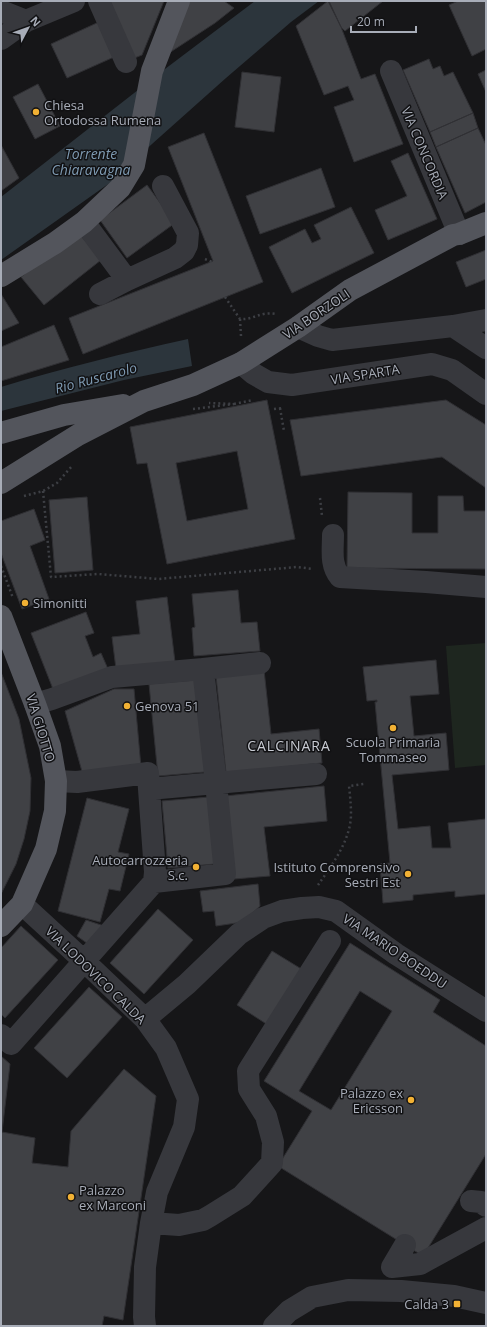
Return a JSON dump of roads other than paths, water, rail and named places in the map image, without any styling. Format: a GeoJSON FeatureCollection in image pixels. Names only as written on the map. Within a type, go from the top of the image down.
{"type":"FeatureCollection","features":[{"type":"Feature","properties":{"kind":"main road"},"geometry":{"type":"LineString","coordinates":[[1,276],[55,243],[84,222],[120,188],[130,173],[134,166],[152,71],[179,1]]}},
{"type":"Feature","properties":{"kind":"main road","name":"VIA BORZOLI"},"geometry":{"type":"LineString","coordinates":[[1,483],[78,436],[144,402],[193,385],[241,363],[298,327],[350,290],[453,235],[486,223]]}},
{"type":"Feature","properties":{"kind":"main road","name":"VIA BORZOLI"},"geometry":{"type":"LineString","coordinates":[[1,433],[64,415],[144,402]]}},
{"type":"Feature","properties":{"kind":"main road","name":"VIA GIOTTO"},"geometry":{"type":"LineString","coordinates":[[1,616],[50,746],[56,781],[55,811],[46,849],[22,904],[1,926]]}},
{"type":"Feature","properties":{"kind":"street"},"geometry":{"type":"LineString","coordinates":[[1,39],[26,21],[74,1]]}},
{"type":"Feature","properties":{"kind":"street"},"geometry":{"type":"LineString","coordinates":[[99,1],[126,62]]}},
{"type":"Feature","properties":{"kind":"street"},"geometry":{"type":"LineString","coordinates":[[1,11],[26,21]]}},
{"type":"Feature","properties":{"kind":"street","name":"VIA CONCORDIA"},"geometry":{"type":"LineString","coordinates":[[391,71],[459,234]]}},
{"type":"Feature","properties":{"kind":"street"},"geometry":{"type":"LineString","coordinates":[[100,294],[175,258],[184,251],[187,245],[188,233],[163,186]]}},
{"type":"Feature","properties":{"kind":"street"},"geometry":{"type":"LineString","coordinates":[[84,222],[127,280]]}},
{"type":"Feature","properties":{"kind":"street"},"geometry":{"type":"LineString","coordinates":[[298,327],[318,336],[332,340],[452,326],[486,320]]}},
{"type":"Feature","properties":{"kind":"street"},"geometry":{"type":"LineString","coordinates":[[452,326],[486,348]]}},
{"type":"Feature","properties":{"kind":"street","name":"VIA SPARTA"},"geometry":{"type":"LineString","coordinates":[[241,363],[254,374],[268,382],[292,385],[432,364],[452,370],[486,394]]}},
{"type":"Feature","properties":{"kind":"street"},"geometry":{"type":"LineString","coordinates":[[333,535],[333,565],[335,571],[340,577],[486,587]]}},
{"type":"Feature","properties":{"kind":"street"},"geometry":{"type":"LineString","coordinates":[[35,704],[52,700],[112,677],[260,663]]}},
{"type":"Feature","properties":{"kind":"street"},"geometry":{"type":"LineString","coordinates":[[154,882],[225,874],[203,669]]}},
{"type":"Feature","properties":{"kind":"street"},"geometry":{"type":"LineString","coordinates":[[56,781],[216,782],[316,774]]}},
{"type":"Feature","properties":{"kind":"street"},"geometry":{"type":"LineString","coordinates":[[1,1035],[11,1044],[154,882],[155,872],[148,781]]}},
{"type":"Feature","properties":{"kind":"street","name":"VIA LODOVICO CALDA"},"geometry":{"type":"LineString","coordinates":[[22,904],[145,1019],[166,1048],[188,1099],[184,1126],[157,1192],[151,1222],[145,1267],[145,1326]]}},
{"type":"Feature","properties":{"kind":"street","name":"VIA MARIO BOEDDU"},"geometry":{"type":"LineString","coordinates":[[145,1019],[187,984],[239,934],[262,918],[282,911],[319,907],[336,911],[396,954],[486,1011]]}},
{"type":"Feature","properties":{"kind":"street"},"geometry":{"type":"LineString","coordinates":[[151,1222],[179,1225],[203,1220],[242,1196],[272,1163],[272,1142],[266,1116],[249,1089],[248,1071],[330,941]]}},
{"type":"Feature","properties":{"kind":"street"},"geometry":{"type":"LineString","coordinates":[[405,1245],[392,1267],[420,1264],[486,1228]]}},
{"type":"Feature","properties":{"kind":"street"},"geometry":{"type":"LineString","coordinates":[[274,1326],[289,1312],[312,1297],[348,1290],[401,1291],[454,1296],[486,1303]]}},
{"type":"Feature","properties":{"kind":"water","name":"Torrente Chiaravagna"},"geometry":{"type":"Polygon","coordinates":[[[255,1],[319,1],[291,22],[226,78],[111,182],[1,260],[1,197],[161,72],[255,1]]]}},
{"type":"Feature","properties":{"kind":"water","name":"Rio Ruscarolo"},"geometry":{"type":"Polygon","coordinates":[[[188,339],[192,366],[124,380],[1,411],[1,387],[94,361],[188,339]]]}},
{"type":"Feature","properties":{"kind":"place","name":"Chiesa Ortodossa Rumena"},"geometry":{"type":"Point","coordinates":[36,112]}},
{"type":"Feature","properties":{"kind":"place","name":"Simonitti"},"geometry":{"type":"Point","coordinates":[25,603]}},
{"type":"Feature","properties":{"kind":"place","name":"Genova 51"},"geometry":{"type":"Point","coordinates":[127,706]}},
{"type":"Feature","properties":{"kind":"place","name":"Scuola Primaria Tommaseo"},"geometry":{"type":"Point","coordinates":[393,728]}},
{"type":"Feature","properties":{"kind":"place","name":"Autocarrozzeria S.c."},"geometry":{"type":"Point","coordinates":[196,867]}},
{"type":"Feature","properties":{"kind":"place","name":"Istituto Comprensivo Sestri Est"},"geometry":{"type":"Point","coordinates":[408,874]}},
{"type":"Feature","properties":{"kind":"place","name":"Palazzo ex Ericsson"},"geometry":{"type":"Point","coordinates":[411,1100]}},
{"type":"Feature","properties":{"kind":"place","name":"Palazzo ex Marconi"},"geometry":{"type":"Point","coordinates":[71,1197]}},
{"type":"Feature","properties":{"kind":"place","name":"Calda 3"},"geometry":{"type":"Point","coordinates":[457,1304]}},
{"type":"Feature","properties":{"kind":"district","name":"CALCINARA"},"geometry":{"type":"Point","coordinates":[289,746]}}]}
